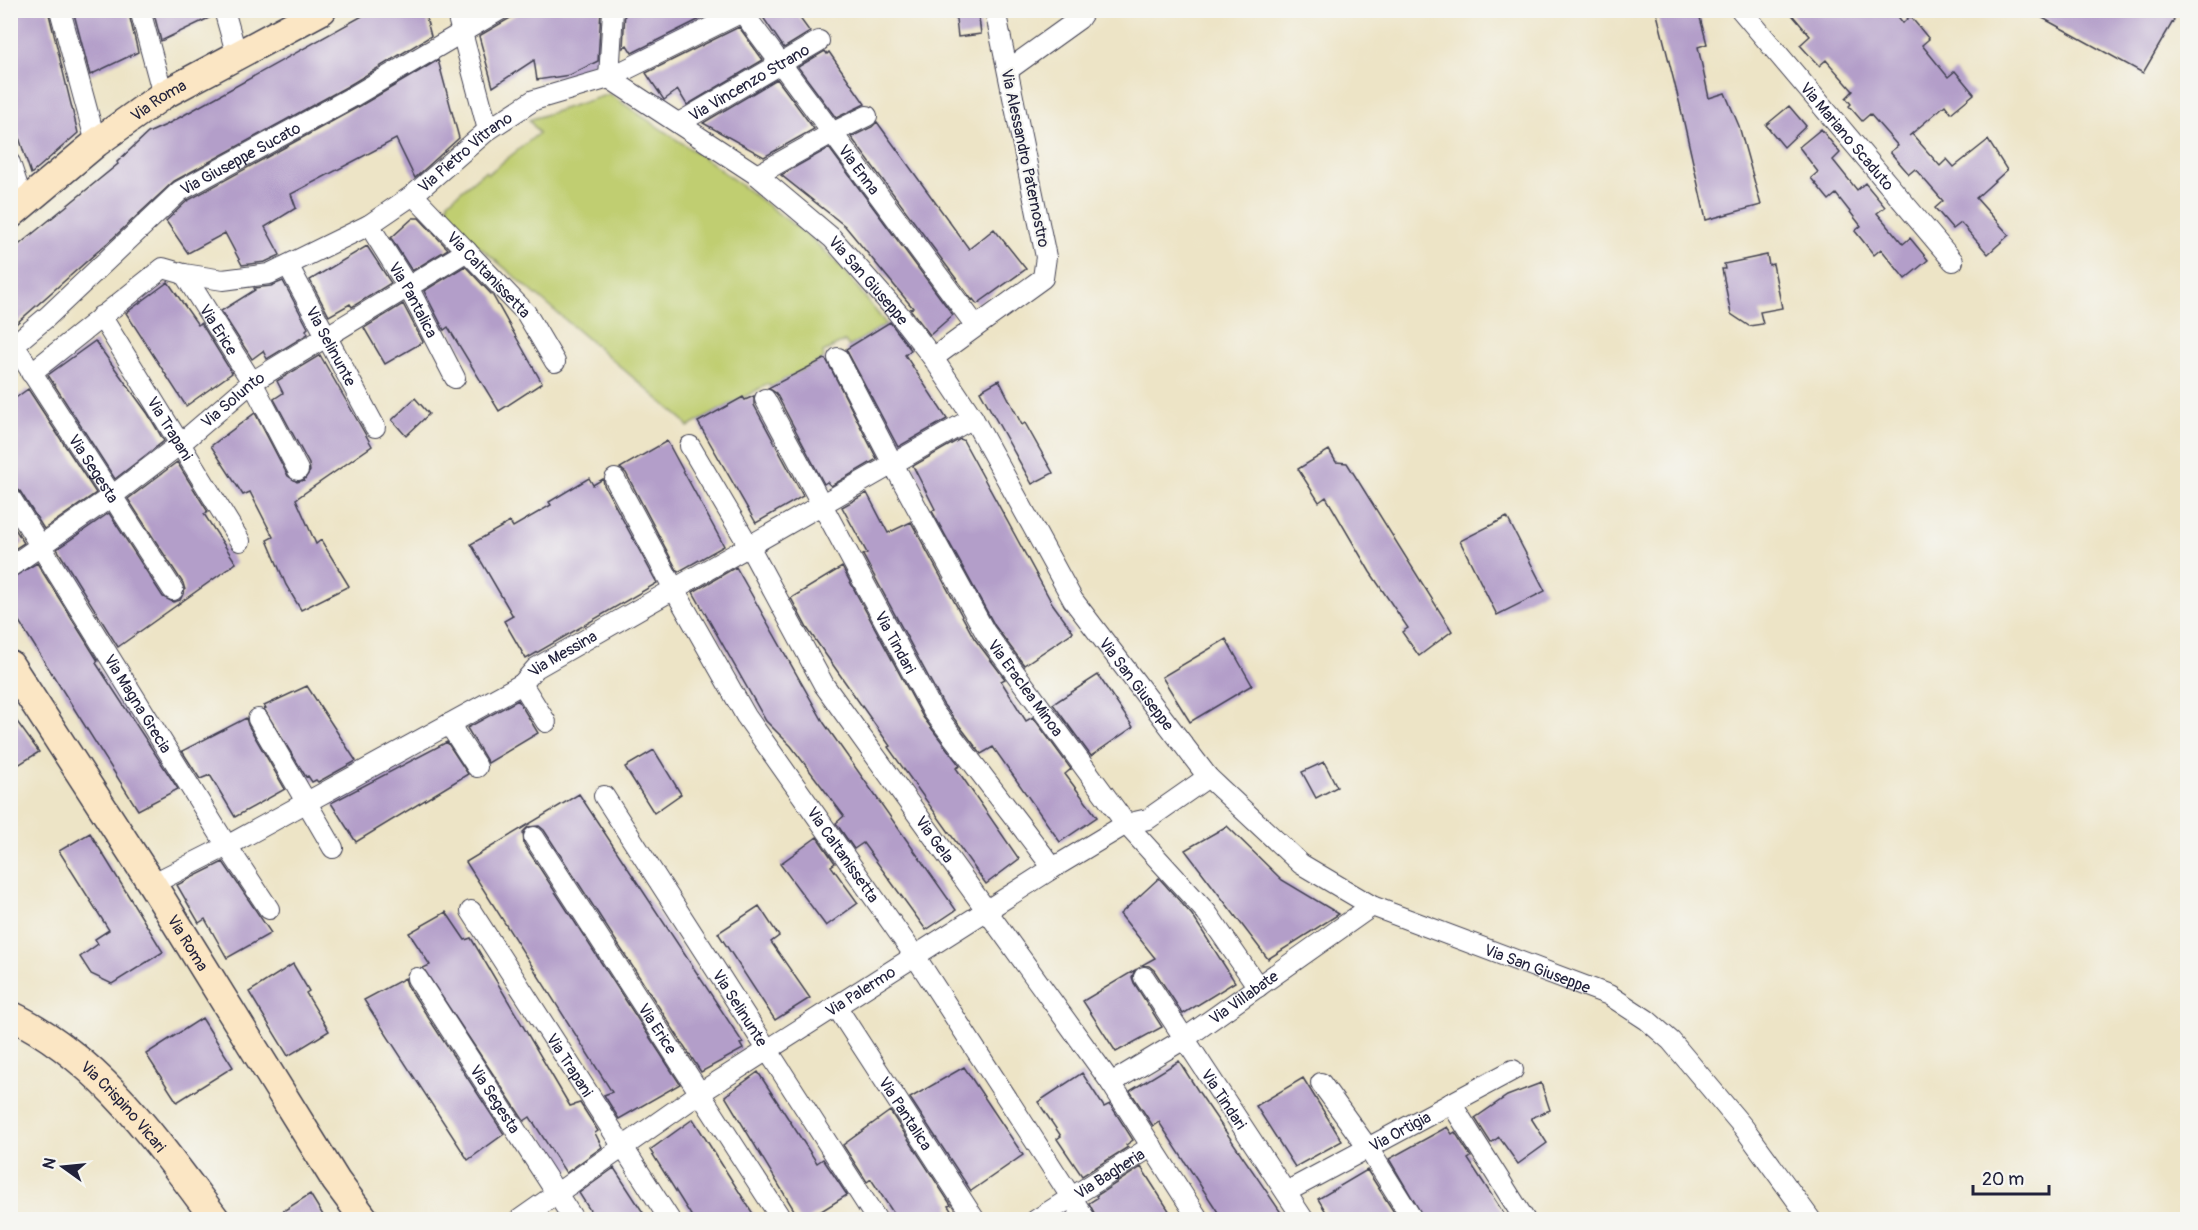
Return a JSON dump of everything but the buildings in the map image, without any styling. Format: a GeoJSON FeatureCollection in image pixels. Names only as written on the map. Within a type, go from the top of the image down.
{"type":"FeatureCollection","features":[{"type":"Feature","properties":{"kind":"street"},"geometry":{"type":"LineString","coordinates":[[60,10],[96,143]]}},
{"type":"Feature","properties":{"kind":"street"},"geometry":{"type":"LineString","coordinates":[[140,10],[163,94]]}},
{"type":"Feature","properties":{"kind":"street"},"geometry":{"type":"LineString","coordinates":[[224,10],[237,56]]}},
{"type":"Feature","properties":{"kind":"street"},"geometry":{"type":"LineString","coordinates":[[456,10],[488,130]]}},
{"type":"Feature","properties":{"kind":"street","name":"Via Giuseppe Sucato"},"geometry":{"type":"LineString","coordinates":[[12,347],[47,317],[180,191],[354,96],[500,10]]}},
{"type":"Feature","properties":{"kind":"street"},"geometry":{"type":"LineString","coordinates":[[609,78],[613,10]]}},
{"type":"Feature","properties":{"kind":"street","name":"Via Alessandro Paternostro"},"geometry":{"type":"LineString","coordinates":[[933,358],[1043,278],[1046,256],[995,10]]}},
{"type":"Feature","properties":{"kind":"street"},"geometry":{"type":"LineString","coordinates":[[1008,70],[1079,19],[1084,10]]}},
{"type":"Feature","properties":{"kind":"street","name":"Via Mariano Scaduto"},"geometry":{"type":"LineString","coordinates":[[1741,10],[1953,261]]}},
{"type":"Feature","properties":{"kind":"street","name":"Via Pietro Vitrano"},"geometry":{"type":"LineString","coordinates":[[184,274],[223,280],[269,274],[369,225],[413,195],[488,130],[534,100],[609,78],[745,12]]}},
{"type":"Feature","properties":{"kind":"street","name":"Via Enna"},"geometry":{"type":"LineString","coordinates":[[745,12],[976,326]]}},
{"type":"Feature","properties":{"kind":"street","name":"Via Roma"},"geometry":{"type":"LineString","coordinates":[[17,210],[96,143],[163,94],[237,56],[310,13]]}},
{"type":"Feature","properties":{"kind":"street","name":"Via Vincenzo Strano"},"geometry":{"type":"LineString","coordinates":[[679,123],[819,41]]}},
{"type":"Feature","properties":{"kind":"street","name":"Via San Giuseppe"},"geometry":{"type":"LineString","coordinates":[[609,78],[757,175],[832,238],[933,358],[972,418],[1073,600],[1208,777],[1301,864],[1372,906],[1609,995],[1647,1020],[1671,1041],[1744,1128],[1811,1220]]}},
{"type":"Feature","properties":{"kind":"street"},"geometry":{"type":"LineString","coordinates":[[757,175],[867,116]]}},
{"type":"Feature","properties":{"kind":"street"},"geometry":{"type":"LineString","coordinates":[[10,163],[17,210]]}},
{"type":"Feature","properties":{"kind":"street","name":"Via Caltanissetta"},"geometry":{"type":"LineString","coordinates":[[413,195],[526,314],[555,363]]}},
{"type":"Feature","properties":{"kind":"street","name":"Via Pantalica"},"geometry":{"type":"LineString","coordinates":[[369,225],[408,288],[455,378]]}},
{"type":"Feature","properties":{"kind":"street","name":"Via Solunto"},"geometry":{"type":"LineString","coordinates":[[10,567],[112,496],[180,444],[252,382],[466,251]]}},
{"type":"Feature","properties":{"kind":"street","name":"Via Selinunte"},"geometry":{"type":"LineString","coordinates":[[288,265],[375,427]]}},
{"type":"Feature","properties":{"kind":"street"},"geometry":{"type":"LineString","coordinates":[[31,372],[163,268],[184,274]]}},
{"type":"Feature","properties":{"kind":"street","name":"Via Erice"},"geometry":{"type":"LineString","coordinates":[[184,274],[252,382],[298,470]]}},
{"type":"Feature","properties":{"kind":"street","name":"Via Trapani"},"geometry":{"type":"LineString","coordinates":[[101,316],[240,541]]}},
{"type":"Feature","properties":{"kind":"street","name":"Via Segesta"},"geometry":{"type":"LineString","coordinates":[[12,347],[31,372],[174,590]]}},
{"type":"Feature","properties":{"kind":"street","name":"Via Eraclea Minoa"},"geometry":{"type":"LineString","coordinates":[[838,358],[985,632],[1126,824],[1207,913],[1258,987]]}},
{"type":"Feature","properties":{"kind":"street","name":"Via Tindari"},"geometry":{"type":"LineString","coordinates":[[765,399],[933,711],[1053,868]]}},
{"type":"Feature","properties":{"kind":"street","name":"Via Messina"},"geometry":{"type":"LineString","coordinates":[[153,884],[227,846],[522,684],[536,668],[972,418]]}},
{"type":"Feature","properties":{"kind":"street","name":"Via Gela"},"geometry":{"type":"LineString","coordinates":[[690,446],[749,546],[824,685],[1111,1083],[1199,1220]]}},
{"type":"Feature","properties":{"kind":"street","name":"Via Caltanissetta"},"geometry":{"type":"LineString","coordinates":[[615,479],[746,716],[915,956],[1086,1220]]}},
{"type":"Feature","properties":{"kind":"street","name":"Via Magna Grecia"},"geometry":{"type":"LineString","coordinates":[[10,497],[227,846],[269,909]]}},
{"type":"Feature","properties":{"kind":"street","name":"Via Roma"},"geometry":{"type":"LineString","coordinates":[[10,665],[153,884],[336,1181],[364,1220]]}},
{"type":"Feature","properties":{"kind":"street"},"geometry":{"type":"LineString","coordinates":[[522,684],[546,722]]}},
{"type":"Feature","properties":{"kind":"street"},"geometry":{"type":"LineString","coordinates":[[258,719],[333,848]]}},
{"type":"Feature","properties":{"kind":"street"},"geometry":{"type":"LineString","coordinates":[[449,724],[477,767]]}},
{"type":"Feature","properties":{"kind":"street","name":"Via Palermo"},"geometry":{"type":"LineString","coordinates":[[519,1220],[700,1093],[766,1050],[1053,868],[1126,824],[1148,819],[1208,777]]}},
{"type":"Feature","properties":{"kind":"street","name":"Via Selinunte"},"geometry":{"type":"LineString","coordinates":[[604,796],[877,1220]]}},
{"type":"Feature","properties":{"kind":"street","name":"Via Erice"},"geometry":{"type":"LineString","coordinates":[[534,837],[782,1220]]}},
{"type":"Feature","properties":{"kind":"street","name":"Via Villabate"},"geometry":{"type":"LineString","coordinates":[[1111,1083],[1184,1039],[1372,906]]}},
{"type":"Feature","properties":{"kind":"street","name":"Via Trapani"},"geometry":{"type":"LineString","coordinates":[[471,911],[670,1220]]}},
{"type":"Feature","properties":{"kind":"street","name":"Via Tindari"},"geometry":{"type":"LineString","coordinates":[[1144,977],[1304,1220]]}},
{"type":"Feature","properties":{"kind":"street","name":"Via Segesta"},"geometry":{"type":"LineString","coordinates":[[417,978],[574,1220]]}},
{"type":"Feature","properties":{"kind":"street","name":"Via Pantalica"},"geometry":{"type":"LineString","coordinates":[[836,1006],[975,1220]]}},
{"type":"Feature","properties":{"kind":"street","name":"Via Crispino Vicari"},"geometry":{"type":"LineString","coordinates":[[10,1015],[38,1028],[73,1053],[116,1093],[216,1220]]}},
{"type":"Feature","properties":{"kind":"street","name":"Via Ortigia"},"geometry":{"type":"LineString","coordinates":[[1286,1192],[1513,1070]]}},
{"type":"Feature","properties":{"kind":"street"},"geometry":{"type":"LineString","coordinates":[[1321,1083],[1368,1148],[1413,1220]]}},
{"type":"Feature","properties":{"kind":"street"},"geometry":{"type":"LineString","coordinates":[[1451,1103],[1525,1220]]}},
{"type":"Feature","properties":{"kind":"street","name":"Via Bagheria"},"geometry":{"type":"LineString","coordinates":[[1036,1220],[1152,1146]]}},
{"type":"Feature","properties":{"kind":"green space"},"geometry":{"type":"Polygon","coordinates":[[[609,94],[710,162],[811,238],[843,269],[886,324],[849,347],[845,341],[823,352],[824,359],[771,387],[768,384],[688,427],[684,421],[446,218],[448,202],[485,171],[488,174],[539,133],[529,120],[609,94]]]}}]}
